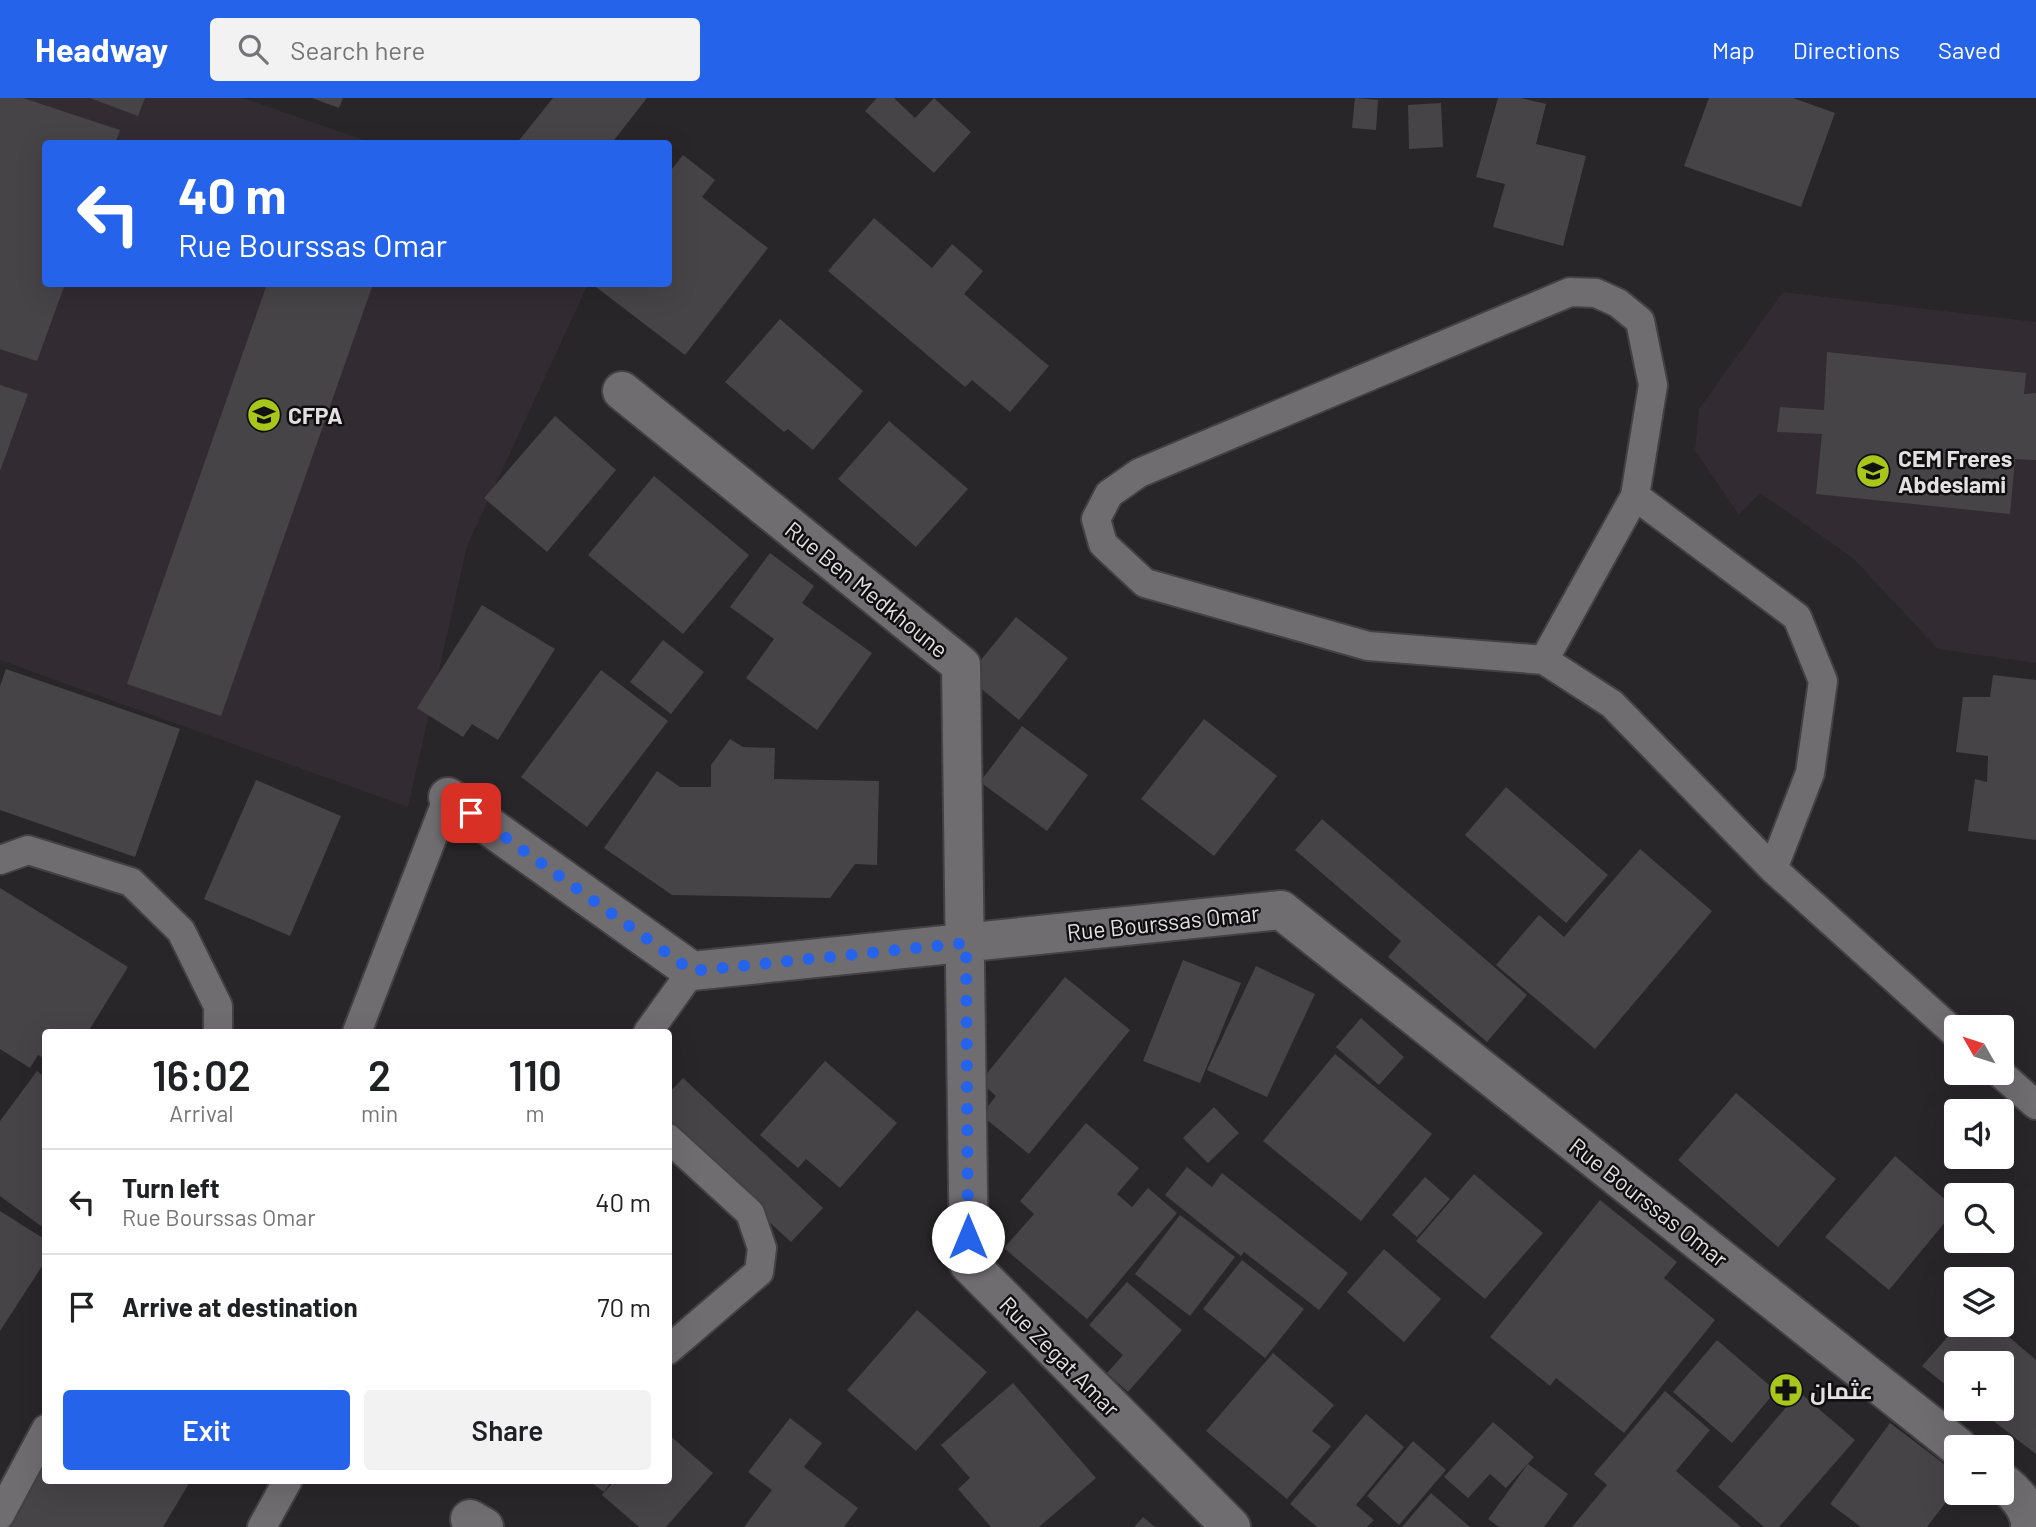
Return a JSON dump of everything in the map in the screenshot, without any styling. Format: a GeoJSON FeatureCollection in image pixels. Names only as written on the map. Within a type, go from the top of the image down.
{"type":"FeatureCollection","features":[{"type":"Feature","properties":{"kind":"street","name":"Rue Ben Medkhoune"},"geometry":{"type":"LineString","coordinates":[[622,391],[961,665],[966,943]]}},
{"type":"Feature","properties":{"kind":"street"},"geometry":{"type":"LineString","coordinates":[[448,797],[692,971]]}},
{"type":"Feature","properties":{"kind":"street","name":"Rue Bourssas Omar"},"geometry":{"type":"LineString","coordinates":[[692,971],[1281,910],[1944,1436]]}},
{"type":"Feature","properties":{"kind":"street","name":"Rue Zegat Amar"},"geometry":{"type":"LineString","coordinates":[[966,943],[969,1264],[1231,1527]]}},
{"type":"Feature","properties":{"kind":"street"},"geometry":{"type":"LineString","coordinates":[[2014,1491],[2030,1520],[2030,1527]]}},
{"type":"Feature","properties":{"kind":"lane"},"geometry":{"type":"LineString","coordinates":[[1544,660],[1635,496],[1653,385],[1640,321],[1618,303],[1596,293],[1570,292],[1139,473],[1109,494],[1096,519],[1102,544],[1145,583],[1367,646],[1544,660],[1612,704],[1773,869],[1944,1023]]}},
{"type":"Feature","properties":{"kind":"lane"},"geometry":{"type":"LineString","coordinates":[[1635,496],[1797,617],[1823,681],[1810,773],[1773,869]]}},
{"type":"Feature","properties":{"kind":"lane"},"geometry":{"type":"LineString","coordinates":[[358,1029],[448,797]]}},
{"type":"Feature","properties":{"kind":"lane"},"geometry":{"type":"LineString","coordinates":[[0,860],[28,850],[131,882],[181,931],[218,1006],[218,1029]]}},
{"type":"Feature","properties":{"kind":"lane"},"geometry":{"type":"LineString","coordinates":[[650,1029],[692,971]]}},
{"type":"Feature","properties":{"kind":"lane"},"geometry":{"type":"LineString","coordinates":[[2014,1085],[2036,1105]]}},
{"type":"Feature","properties":{"kind":"lane"},"geometry":{"type":"LineString","coordinates":[[672,1142],[750,1213],[762,1248],[759,1272],[672,1347]]}},
{"type":"Feature","properties":{"kind":"lane"},"geometry":{"type":"LineString","coordinates":[[0,1515],[42,1436]]}},
{"type":"Feature","properties":{"kind":"lane"},"geometry":{"type":"LineString","coordinates":[[262,1527],[286,1484]]}},
{"type":"Feature","properties":{"kind":"shaded area","name":"CFPA"},"geometry":{"type":"Polygon","coordinates":[[[0,98],[243,98],[363,140],[42,140],[42,287],[587,287],[467,546],[408,807],[0,660],[0,98]]]}},
{"type":"Feature","properties":{"kind":"shaded area","name":"CEM Freres Abdeslami"},"geometry":{"type":"Polygon","coordinates":[[[1783,292],[2036,322],[2036,663],[1938,649],[1853,558],[1760,493],[1739,515],[1695,450],[1699,409],[1783,292]]]}},
{"type":"Feature","properties":{"kind":"building"},"geometry":{"type":"Polygon","coordinates":[[[0,98],[23,98],[120,130],[116,140],[42,140],[42,287],[64,287],[37,361],[0,349],[0,98]]]}},
{"type":"Feature","properties":{"kind":"building"},"geometry":{"type":"Polygon","coordinates":[[[90,98],[145,98],[138,116],[90,98]]]}},
{"type":"Feature","properties":{"kind":"building"},"geometry":{"type":"Polygon","coordinates":[[[312,98],[343,98],[339,108],[312,98]]]}},
{"type":"Feature","properties":{"kind":"building"},"geometry":{"type":"Polygon","coordinates":[[[553,98],[647,98],[614,140],[519,140],[553,98]]]}},
{"type":"Feature","properties":{"kind":"building"},"geometry":{"type":"Polygon","coordinates":[[[877,98],[894,98],[915,118],[934,98],[971,132],[934,173],[865,111],[877,98]]]}},
{"type":"Feature","properties":{"kind":"building"},"geometry":{"type":"Polygon","coordinates":[[[1355,98],[1378,100],[1376,130],[1352,128],[1355,98]]]}},
{"type":"Feature","properties":{"kind":"building"},"geometry":{"type":"Polygon","coordinates":[[[1498,98],[1521,98],[1546,104],[1536,144],[1586,156],[1563,246],[1493,227],[1505,184],[1476,177],[1498,98]]]}},
{"type":"Feature","properties":{"kind":"building"},"geometry":{"type":"Polygon","coordinates":[[[1709,98],[1793,98],[1835,113],[1801,207],[1684,166],[1709,98]]]}},
{"type":"Feature","properties":{"kind":"building"},"geometry":{"type":"Polygon","coordinates":[[[1441,103],[1443,147],[1409,149],[1408,105],[1441,103]]]}},
{"type":"Feature","properties":{"kind":"building"},"geometry":{"type":"Polygon","coordinates":[[[683,155],[715,180],[702,197],[768,248],[685,355],[596,287],[672,287],[672,169],[683,155]]]}},
{"type":"Feature","properties":{"kind":"building"},"geometry":{"type":"Polygon","coordinates":[[[874,218],[932,268],[952,244],[983,271],[964,294],[1049,366],[1010,412],[972,380],[965,387],[828,271],[874,218]]]}},
{"type":"Feature","properties":{"kind":"building"},"geometry":{"type":"Polygon","coordinates":[[[266,287],[372,287],[221,716],[127,684],[266,287]]]}},
{"type":"Feature","properties":{"kind":"building"},"geometry":{"type":"Polygon","coordinates":[[[780,319],[863,391],[813,450],[788,429],[784,432],[725,382],[780,319]]]}},
{"type":"Feature","properties":{"kind":"building"},"geometry":{"type":"Polygon","coordinates":[[[1827,352],[2026,373],[2024,394],[2036,393],[2036,460],[2015,459],[2010,514],[1816,494],[1822,434],[1777,432],[1780,407],[1824,410],[1827,352]]]}},
{"type":"Feature","properties":{"kind":"building"},"geometry":{"type":"Polygon","coordinates":[[[0,385],[28,394],[0,471],[0,385]]]}},
{"type":"Feature","properties":{"kind":"building"},"geometry":{"type":"Polygon","coordinates":[[[555,416],[616,470],[547,552],[484,498],[555,416]]]}},
{"type":"Feature","properties":{"kind":"building"},"geometry":{"type":"Polygon","coordinates":[[[889,421],[968,489],[916,547],[838,479],[889,421]]]}},
{"type":"Feature","properties":{"kind":"building"},"geometry":{"type":"Polygon","coordinates":[[[654,476],[749,555],[683,634],[588,555],[654,476]]]}},
{"type":"Feature","properties":{"kind":"building"},"geometry":{"type":"Polygon","coordinates":[[[770,553],[814,586],[802,603],[872,653],[817,730],[746,678],[774,639],[730,607],[770,553]]]}},
{"type":"Feature","properties":{"kind":"building"},"geometry":{"type":"Polygon","coordinates":[[[482,605],[555,649],[498,740],[472,724],[463,737],[417,708],[482,605]]]}},
{"type":"Feature","properties":{"kind":"building"},"geometry":{"type":"Polygon","coordinates":[[[1016,617],[1068,658],[1019,720],[967,677],[1016,617]]]}},
{"type":"Feature","properties":{"kind":"building"},"geometry":{"type":"Polygon","coordinates":[[[663,640],[704,672],[671,714],[630,682],[663,640]]]}},
{"type":"Feature","properties":{"kind":"building"},"geometry":{"type":"Polygon","coordinates":[[[6,669],[180,729],[135,857],[0,810],[0,686],[6,669]]]}},
{"type":"Feature","properties":{"kind":"building"},"geometry":{"type":"Polygon","coordinates":[[[601,670],[668,721],[587,827],[521,777],[601,670]]]}},
{"type":"Feature","properties":{"kind":"building"},"geometry":{"type":"Polygon","coordinates":[[[1993,675],[2036,680],[2036,840],[1968,831],[1975,779],[1987,782],[1988,756],[1956,752],[1963,697],[1990,697],[1993,675]]]}},
{"type":"Feature","properties":{"kind":"building"},"geometry":{"type":"Polygon","coordinates":[[[1204,719],[1277,776],[1214,856],[1141,799],[1204,719]]]}},
{"type":"Feature","properties":{"kind":"building"},"geometry":{"type":"Polygon","coordinates":[[[1022,726],[1088,775],[1047,831],[980,782],[1022,726]]]}},
{"type":"Feature","properties":{"kind":"building"},"geometry":{"type":"Polygon","coordinates":[[[730,739],[743,747],[775,748],[774,779],[879,781],[877,865],[855,864],[830,898],[672,895],[604,848],[657,771],[680,787],[711,787],[711,765],[730,739]]]}},
{"type":"Feature","properties":{"kind":"building"},"geometry":{"type":"Polygon","coordinates":[[[256,780],[341,816],[290,936],[204,899],[256,780]]]}},
{"type":"Feature","properties":{"kind":"building"},"geometry":{"type":"Polygon","coordinates":[[[1506,787],[1608,875],[1566,923],[1465,835],[1506,787]]]}},
{"type":"Feature","properties":{"kind":"building"},"geometry":{"type":"Polygon","coordinates":[[[1322,819],[1527,995],[1487,1042],[1388,957],[1401,941],[1295,850],[1322,819]]]}},
{"type":"Feature","properties":{"kind":"building"},"geometry":{"type":"Polygon","coordinates":[[[1640,849],[1712,911],[1595,1049],[1496,965],[1539,915],[1564,937],[1640,849]]]}},
{"type":"Feature","properties":{"kind":"building"},"geometry":{"type":"Polygon","coordinates":[[[0,888],[128,967],[90,1029],[42,1029],[42,1058],[38,1055],[30,1068],[0,1049],[0,888]]]}},
{"type":"Feature","properties":{"kind":"building"},"geometry":{"type":"Polygon","coordinates":[[[1183,960],[1241,983],[1200,1083],[1143,1061],[1183,960]]]}},
{"type":"Feature","properties":{"kind":"building"},"geometry":{"type":"Polygon","coordinates":[[[1256,966],[1315,994],[1267,1097],[1207,1070],[1256,966]]]}},
{"type":"Feature","properties":{"kind":"building"},"geometry":{"type":"Polygon","coordinates":[[[1065,977],[1130,1030],[1029,1154],[981,1115],[996,1096],[980,1082],[1065,977]]]}},
{"type":"Feature","properties":{"kind":"building"},"geometry":{"type":"Polygon","coordinates":[[[1361,1018],[1404,1057],[1379,1085],[1336,1047],[1361,1018]]]}},
{"type":"Feature","properties":{"kind":"building"},"geometry":{"type":"Polygon","coordinates":[[[1335,1054],[1432,1134],[1361,1221],[1263,1141],[1335,1054]]]}},
{"type":"Feature","properties":{"kind":"building"},"geometry":{"type":"Polygon","coordinates":[[[825,1061],[897,1123],[840,1188],[806,1159],[798,1168],[760,1135],[825,1061]]]}},
{"type":"Feature","properties":{"kind":"building"},"geometry":{"type":"Polygon","coordinates":[[[37,1071],[42,1075],[41,1226],[0,1196],[0,1121],[37,1071]]]}},
{"type":"Feature","properties":{"kind":"building"},"geometry":{"type":"Polygon","coordinates":[[[683,1078],[823,1208],[791,1242],[672,1133],[672,1090],[683,1078]]]}},
{"type":"Feature","properties":{"kind":"building"},"geometry":{"type":"Polygon","coordinates":[[[1736,1093],[1836,1179],[1778,1247],[1678,1160],[1736,1093]]]}},
{"type":"Feature","properties":{"kind":"building"},"geometry":{"type":"Polygon","coordinates":[[[1214,1107],[1239,1133],[1208,1163],[1183,1138],[1214,1107]]]}},
{"type":"Feature","properties":{"kind":"building"},"geometry":{"type":"Polygon","coordinates":[[[1086,1123],[1139,1168],[1117,1194],[1132,1207],[1148,1188],[1177,1213],[1087,1319],[1004,1248],[1034,1214],[1020,1201],[1086,1123]]]}},
{"type":"Feature","properties":{"kind":"building"},"geometry":{"type":"Polygon","coordinates":[[[1895,1156],[1944,1199],[1944,1224],[1889,1290],[1825,1237],[1895,1156]]]}},
{"type":"Feature","properties":{"kind":"building"},"geometry":{"type":"Polygon","coordinates":[[[1187,1167],[1212,1187],[1222,1173],[1348,1273],[1319,1310],[1244,1252],[1241,1256],[1165,1195],[1187,1167]]]}},
{"type":"Feature","properties":{"kind":"building"},"geometry":{"type":"Polygon","coordinates":[[[1474,1174],[1543,1233],[1485,1299],[1416,1241],[1474,1174]]]}},
{"type":"Feature","properties":{"kind":"building"},"geometry":{"type":"Polygon","coordinates":[[[1425,1177],[1450,1199],[1417,1237],[1392,1215],[1425,1177]]]}},
{"type":"Feature","properties":{"kind":"building"},"geometry":{"type":"Polygon","coordinates":[[[1600,1200],[1677,1262],[1664,1278],[1715,1320],[1624,1433],[1556,1378],[1550,1386],[1490,1337],[1600,1200]]]}},
{"type":"Feature","properties":{"kind":"building"},"geometry":{"type":"Polygon","coordinates":[[[0,1211],[42,1237],[42,1266],[0,1331],[0,1211]]]}},
{"type":"Feature","properties":{"kind":"building"},"geometry":{"type":"Polygon","coordinates":[[[1180,1215],[1235,1257],[1190,1316],[1135,1274],[1180,1215]]]}},
{"type":"Feature","properties":{"kind":"building"},"geometry":{"type":"Polygon","coordinates":[[[1384,1249],[1441,1299],[1404,1342],[1347,1292],[1384,1249]]]}},
{"type":"Feature","properties":{"kind":"building"},"geometry":{"type":"Polygon","coordinates":[[[1242,1260],[1304,1309],[1265,1358],[1203,1309],[1242,1260]]]}},
{"type":"Feature","properties":{"kind":"building"},"geometry":{"type":"Polygon","coordinates":[[[1127,1282],[1182,1330],[1128,1392],[1107,1373],[1123,1355],[1089,1325],[1127,1282]]]}},
{"type":"Feature","properties":{"kind":"building"},"geometry":{"type":"Polygon","coordinates":[[[917,1310],[987,1372],[916,1451],[847,1390],[917,1310]]]}},
{"type":"Feature","properties":{"kind":"building"},"geometry":{"type":"Polygon","coordinates":[[[1947,1337],[2009,1337],[2036,1360],[2036,1454],[1993,1421],[2014,1421],[2014,1351],[1944,1351],[1944,1383],[1922,1366],[1947,1337]]]}},
{"type":"Feature","properties":{"kind":"building"},"geometry":{"type":"Polygon","coordinates":[[[1717,1340],[1776,1391],[1732,1443],[1673,1392],[1717,1340]]]}},
{"type":"Feature","properties":{"kind":"building"},"geometry":{"type":"Polygon","coordinates":[[[1273,1353],[1334,1405],[1312,1431],[1331,1446],[1287,1499],[1206,1431],[1273,1353]]]}},
{"type":"Feature","properties":{"kind":"building"},"geometry":{"type":"Polygon","coordinates":[[[1013,1383],[1096,1478],[1039,1527],[991,1527],[958,1489],[970,1478],[941,1445],[1013,1383]]]}},
{"type":"Feature","properties":{"kind":"building"},"geometry":{"type":"Polygon","coordinates":[[[1665,1391],[1710,1430],[1676,1471],[1741,1527],[1572,1527],[1607,1485],[1594,1474],[1665,1391]]]}},
{"type":"Feature","properties":{"kind":"building"},"geometry":{"type":"Polygon","coordinates":[[[1799,1392],[1855,1440],[1779,1527],[1764,1527],[1718,1487],[1799,1392]]]}},
{"type":"Feature","properties":{"kind":"building"},"geometry":{"type":"Polygon","coordinates":[[[1366,1414],[1404,1447],[1356,1505],[1374,1520],[1367,1527],[1317,1527],[1290,1504],[1366,1414]]]}},
{"type":"Feature","properties":{"kind":"building"},"geometry":{"type":"Polygon","coordinates":[[[790,1418],[822,1443],[804,1467],[858,1508],[844,1527],[744,1527],[772,1490],[748,1472],[790,1418]]]}},
{"type":"Feature","properties":{"kind":"building"},"geometry":{"type":"Polygon","coordinates":[[[1493,1422],[1534,1457],[1506,1488],[1490,1474],[1468,1498],[1444,1477],[1493,1422]]]}},
{"type":"Feature","properties":{"kind":"building"},"geometry":{"type":"Polygon","coordinates":[[[1890,1423],[1944,1464],[1944,1505],[1927,1527],[1861,1527],[1830,1504],[1890,1423]]]}},
{"type":"Feature","properties":{"kind":"building"},"geometry":{"type":"Polygon","coordinates":[[[672,1437],[713,1473],[666,1527],[639,1527],[602,1495],[612,1484],[672,1484],[672,1437]]]}},
{"type":"Feature","properties":{"kind":"building"},"geometry":{"type":"Polygon","coordinates":[[[1413,1441],[1446,1470],[1399,1525],[1367,1496],[1413,1441]]]}},
{"type":"Feature","properties":{"kind":"building"},"geometry":{"type":"Polygon","coordinates":[[[1528,1464],[1568,1494],[1544,1527],[1499,1527],[1488,1519],[1528,1464]]]}},
{"type":"Feature","properties":{"kind":"building"},"geometry":{"type":"Polygon","coordinates":[[[42,1466],[42,1484],[189,1484],[163,1527],[4,1527],[42,1466]]]}},
{"type":"Feature","properties":{"kind":"building"},"geometry":{"type":"Polygon","coordinates":[[[593,1484],[609,1484],[604,1492],[593,1484]]]}},
{"type":"Feature","properties":{"kind":"building"},"geometry":{"type":"Polygon","coordinates":[[[1431,1493],[1470,1527],[1402,1527],[1431,1493]]]}},
{"type":"Feature","properties":{"kind":"building"},"geometry":{"type":"Polygon","coordinates":[[[1143,1517],[1155,1527],[1134,1527],[1143,1517]]]}},
{"type":"Feature","properties":{"kind":"place","name":"CFPA"},"geometry":{"type":"Point","coordinates":[264,415]}},
{"type":"Feature","properties":{"kind":"place","name":"CEM Freres Abdeslami"},"geometry":{"type":"Point","coordinates":[1873,471]}},
{"type":"Feature","properties":{"kind":"place","name":"عثمان"},"geometry":{"type":"Point","coordinates":[1786,1390]}},
{"type":"Feature","properties":{"kind":"route"},"geometry":{"type":"LineString","coordinates":[[471,813],[692,971],[966,943],[968,1237]]}}]}
